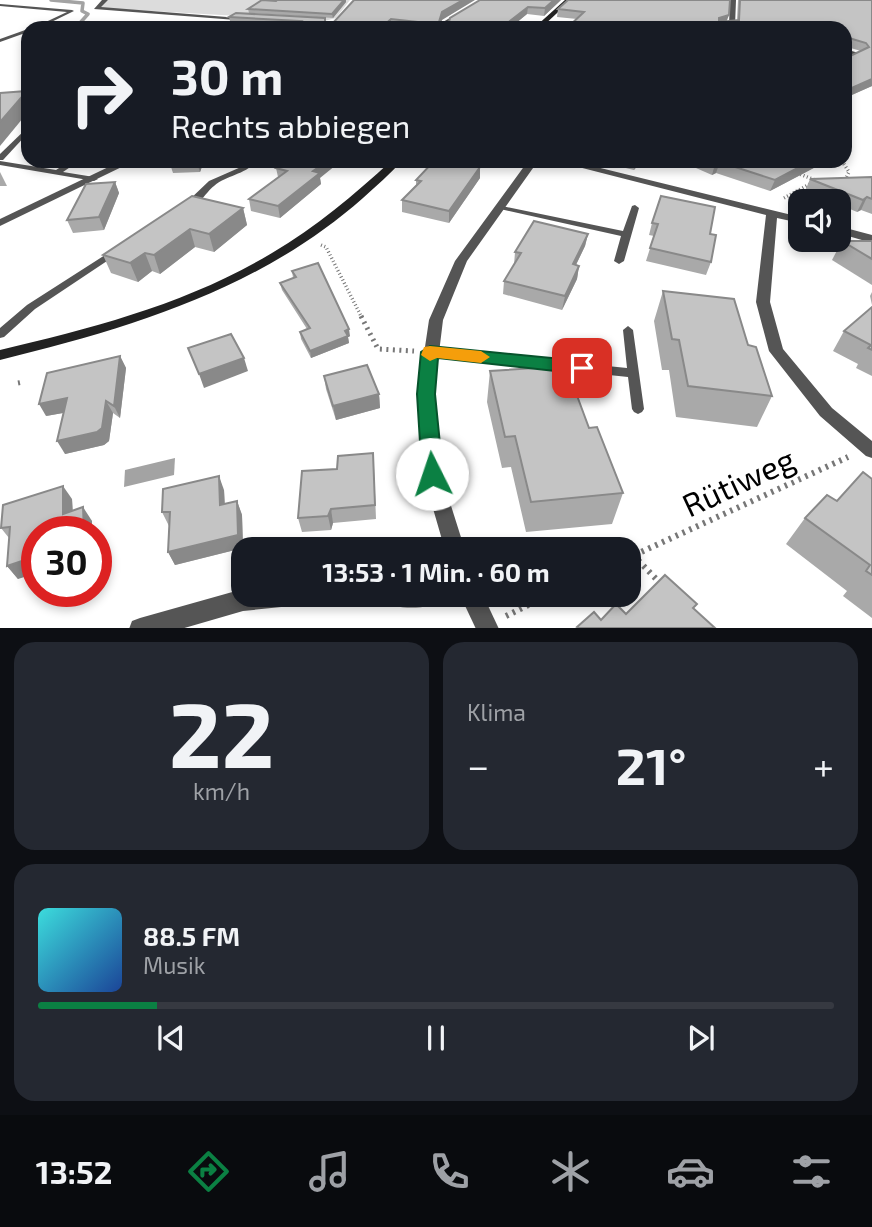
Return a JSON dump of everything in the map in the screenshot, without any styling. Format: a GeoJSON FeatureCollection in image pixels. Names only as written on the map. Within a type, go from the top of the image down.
{"type":"FeatureCollection","features":[{"type":"Feature","properties":{"kind":"main road"},"geometry":{"type":"LineString","coordinates":[[545,21],[568,0]]}},
{"type":"Feature","properties":{"kind":"main road"},"geometry":{"type":"LineString","coordinates":[[0,355],[116,325],[239,275],[310,235],[389,168]]}},
{"type":"Feature","properties":{"kind":"street"},"geometry":{"type":"LineString","coordinates":[[105,0],[96,8],[253,19]]}},
{"type":"Feature","properties":{"kind":"street"},"geometry":{"type":"LineString","coordinates":[[448,21],[484,0]]}},
{"type":"Feature","properties":{"kind":"street"},"geometry":{"type":"LineString","coordinates":[[732,21],[733,0]]}},
{"type":"Feature","properties":{"kind":"street"},"geometry":{"type":"LineString","coordinates":[[0,223],[115,168]]}},
{"type":"Feature","properties":{"kind":"street"},"geometry":{"type":"LineString","coordinates":[[451,537],[432,474],[426,394],[436,320],[461,261],[528,168]]}},
{"type":"Feature","properties":{"kind":"street"},"geometry":{"type":"LineString","coordinates":[[589,168],[788,217]]}},
{"type":"Feature","properties":{"kind":"street"},"geometry":{"type":"LineString","coordinates":[[772,213],[763,302],[776,351],[826,412],[870,450]]}},
{"type":"Feature","properties":{"kind":"street"},"geometry":{"type":"LineString","coordinates":[[851,233],[872,239]]}},
{"type":"Feature","properties":{"kind":"street"},"geometry":{"type":"LineString","coordinates":[[140,628],[231,603]]}},
{"type":"Feature","properties":{"kind":"street"},"geometry":{"type":"LineString","coordinates":[[477,607],[487,627]]}},
{"type":"Feature","properties":{"kind":"lane"},"geometry":{"type":"LineString","coordinates":[[0,7],[72,11],[50,21]]}},
{"type":"Feature","properties":{"kind":"lane"},"geometry":{"type":"LineString","coordinates":[[0,41],[21,33]]}},
{"type":"Feature","properties":{"kind":"lane"},"geometry":{"type":"LineString","coordinates":[[0,160],[21,138]]}},
{"type":"Feature","properties":{"kind":"lane"},"geometry":{"type":"LineString","coordinates":[[0,160],[21,164]]}},
{"type":"Feature","properties":{"kind":"lane"},"geometry":{"type":"LineString","coordinates":[[43,168],[94,178]]}},
{"type":"Feature","properties":{"kind":"lane"},"geometry":{"type":"LineString","coordinates":[[59,171],[64,168]]}},
{"type":"Feature","properties":{"kind":"lane"},"geometry":{"type":"LineString","coordinates":[[183,206],[203,197],[212,184],[245,168]]}},
{"type":"Feature","properties":{"kind":"lane"},"geometry":{"type":"LineString","coordinates":[[500,207],[626,234]]}},
{"type":"Feature","properties":{"kind":"lane"},"geometry":{"type":"LineString","coordinates":[[619,261],[635,208]]}},
{"type":"Feature","properties":{"kind":"lane"},"geometry":{"type":"LineString","coordinates":[[0,334],[31,307],[122,246]]}},
{"type":"Feature","properties":{"kind":"lane"},"geometry":{"type":"LineString","coordinates":[[628,330],[638,409]]}},
{"type":"Feature","properties":{"kind":"lane"},"geometry":{"type":"LineString","coordinates":[[430,352],[633,373]]}},
{"type":"Feature","properties":{"kind":"path"},"geometry":{"type":"LineString","coordinates":[[836,179],[846,178],[849,172],[846,168]]}},
{"type":"Feature","properties":{"kind":"path"},"geometry":{"type":"LineString","coordinates":[[794,172],[816,181]]}},
{"type":"Feature","properties":{"kind":"path"},"geometry":{"type":"LineString","coordinates":[[772,213],[772,204],[816,181],[826,180]]}},
{"type":"Feature","properties":{"kind":"path"},"geometry":{"type":"LineString","coordinates":[[320,244],[326,247],[379,349],[430,352]]}},
{"type":"Feature","properties":{"kind":"path","name":"Rütiweg"},"geometry":{"type":"LineString","coordinates":[[641,551],[870,450]]}},
{"type":"Feature","properties":{"kind":"path"},"geometry":{"type":"LineString","coordinates":[[641,566],[669,592]]}},
{"type":"Feature","properties":{"kind":"path"},"geometry":{"type":"LineString","coordinates":[[487,627],[526,607]]}},
{"type":"Feature","properties":{"kind":"shaded area"},"geometry":{"type":"Polygon","coordinates":[[[108,0],[350,0],[336,18],[324,21],[99,8],[108,0]]]}},
{"type":"Feature","properties":{"kind":"shaded area"},"geometry":{"type":"Polygon","coordinates":[[[175,458],[174,475],[124,487],[125,470],[175,458]]]}},
{"type":"Feature","properties":{"kind":"building"},"geometry":{"type":"Polygon","coordinates":[[[262,0],[344,0],[332,14],[248,9],[262,0]]]}},
{"type":"Feature","properties":{"kind":"building"},"geometry":{"type":"Polygon","coordinates":[[[354,0],[463,0],[442,12],[439,21],[335,21],[354,0]]]}},
{"type":"Feature","properties":{"kind":"building"},"geometry":{"type":"Polygon","coordinates":[[[480,0],[554,0],[545,8],[528,7],[510,21],[449,21],[480,0]]]}},
{"type":"Feature","properties":{"kind":"building"},"geometry":{"type":"Polygon","coordinates":[[[568,0],[730,0],[729,15],[719,18],[719,21],[574,21],[584,12],[558,9],[568,0]]]}},
{"type":"Feature","properties":{"kind":"building"},"geometry":{"type":"Polygon","coordinates":[[[740,0],[872,0],[872,79],[852,88],[852,55],[869,47],[866,43],[852,39],[852,21],[729,21],[739,20],[740,0]]]}},
{"type":"Feature","properties":{"kind":"building"},"geometry":{"type":"Polygon","coordinates":[[[236,13],[325,18],[325,21],[301,21],[229,17],[236,13]]]}},
{"type":"Feature","properties":{"kind":"building"},"geometry":{"type":"Polygon","coordinates":[[[21,91],[21,98],[0,122],[0,93],[21,91]]]}},
{"type":"Feature","properties":{"kind":"building"},"geometry":{"type":"Polygon","coordinates":[[[276,168],[317,168],[313,171],[320,173],[278,206],[249,199],[287,171],[276,168]]]}},
{"type":"Feature","properties":{"kind":"building"},"geometry":{"type":"Polygon","coordinates":[[[427,168],[479,168],[449,211],[402,200],[421,181],[416,180],[427,168]]]}},
{"type":"Feature","properties":{"kind":"building"},"geometry":{"type":"Polygon","coordinates":[[[738,168],[798,168],[775,180],[738,168]]]}},
{"type":"Feature","properties":{"kind":"building"},"geometry":{"type":"Polygon","coordinates":[[[872,177],[872,199],[867,197],[863,200],[851,195],[851,189],[835,189],[810,179],[872,177]]]}},
{"type":"Feature","properties":{"kind":"building"},"geometry":{"type":"Polygon","coordinates":[[[115,182],[99,217],[67,220],[86,184],[115,182]]]}},
{"type":"Feature","properties":{"kind":"building"},"geometry":{"type":"Polygon","coordinates":[[[192,196],[243,208],[209,234],[190,229],[154,255],[145,253],[130,263],[103,255],[192,196]]]}},
{"type":"Feature","properties":{"kind":"building"},"geometry":{"type":"Polygon","coordinates":[[[661,196],[715,207],[710,234],[716,235],[711,262],[650,248],[658,224],[652,223],[661,196]]]}},
{"type":"Feature","properties":{"kind":"building"},"geometry":{"type":"Polygon","coordinates":[[[534,221],[588,234],[573,264],[579,266],[565,296],[504,281],[521,253],[515,252],[534,221]]]}},
{"type":"Feature","properties":{"kind":"building"},"geometry":{"type":"Polygon","coordinates":[[[851,241],[872,241],[872,259],[851,246],[851,241]]]}},
{"type":"Feature","properties":{"kind":"building"},"geometry":{"type":"Polygon","coordinates":[[[318,263],[349,329],[345,331],[348,336],[310,351],[300,332],[310,328],[280,283],[296,277],[292,271],[318,263]]]}},
{"type":"Feature","properties":{"kind":"building"},"geometry":{"type":"Polygon","coordinates":[[[663,291],[734,299],[748,345],[756,347],[772,396],[688,386],[679,340],[672,339],[663,291]]]}},
{"type":"Feature","properties":{"kind":"building"},"geometry":{"type":"Polygon","coordinates":[[[872,307],[872,350],[868,348],[871,345],[844,331],[872,307]]]}},
{"type":"Feature","properties":{"kind":"building"},"geometry":{"type":"Polygon","coordinates":[[[231,334],[244,358],[199,374],[188,348],[231,334]]]}},
{"type":"Feature","properties":{"kind":"building"},"geometry":{"type":"Polygon","coordinates":[[[120,356],[114,406],[106,401],[102,428],[97,432],[57,441],[67,398],[39,404],[47,373],[120,356]]]}},
{"type":"Feature","properties":{"kind":"building"},"geometry":{"type":"Polygon","coordinates":[[[367,365],[379,394],[333,406],[324,376],[367,365]]]}},
{"type":"Feature","properties":{"kind":"building"},"geometry":{"type":"Polygon","coordinates":[[[566,366],[589,428],[597,427],[623,493],[531,502],[515,436],[505,437],[490,371],[566,366]]]}},
{"type":"Feature","properties":{"kind":"building"},"geometry":{"type":"Polygon","coordinates":[[[373,453],[375,505],[331,509],[328,516],[298,518],[302,471],[337,469],[338,456],[373,453]]]}},
{"type":"Feature","properties":{"kind":"building"},"geometry":{"type":"Polygon","coordinates":[[[863,472],[872,479],[872,575],[866,571],[870,565],[805,518],[827,495],[837,501],[863,472]]]}},
{"type":"Feature","properties":{"kind":"building"},"geometry":{"type":"Polygon","coordinates":[[[219,476],[220,505],[237,501],[238,535],[168,552],[170,512],[162,512],[163,489],[219,476]]]}},
{"type":"Feature","properties":{"kind":"building"},"geometry":{"type":"Polygon","coordinates":[[[63,486],[63,514],[83,507],[83,516],[21,516],[21,561],[7,566],[10,527],[1,528],[3,505],[63,486]]]}},
{"type":"Feature","properties":{"kind":"building"},"geometry":{"type":"Polygon","coordinates":[[[665,575],[697,604],[693,608],[715,628],[577,627],[594,612],[601,620],[613,607],[619,607],[626,614],[633,607],[641,607],[641,599],[665,575]]]}},
{"type":"Feature","properties":{"kind":"waterway"},"geometry":{"type":"LineString","coordinates":[[51,0],[83,3],[82,11],[88,14],[82,21]]}},
{"type":"Feature","properties":{"kind":"slow traffic"},"geometry":{"type":"LineString","coordinates":[[430,355],[430,352],[481,357]]}},
{"type":"Feature","properties":{"kind":"route"},"geometry":{"type":"LineString","coordinates":[[432,474],[426,394],[430,352],[582,368]]}}]}
